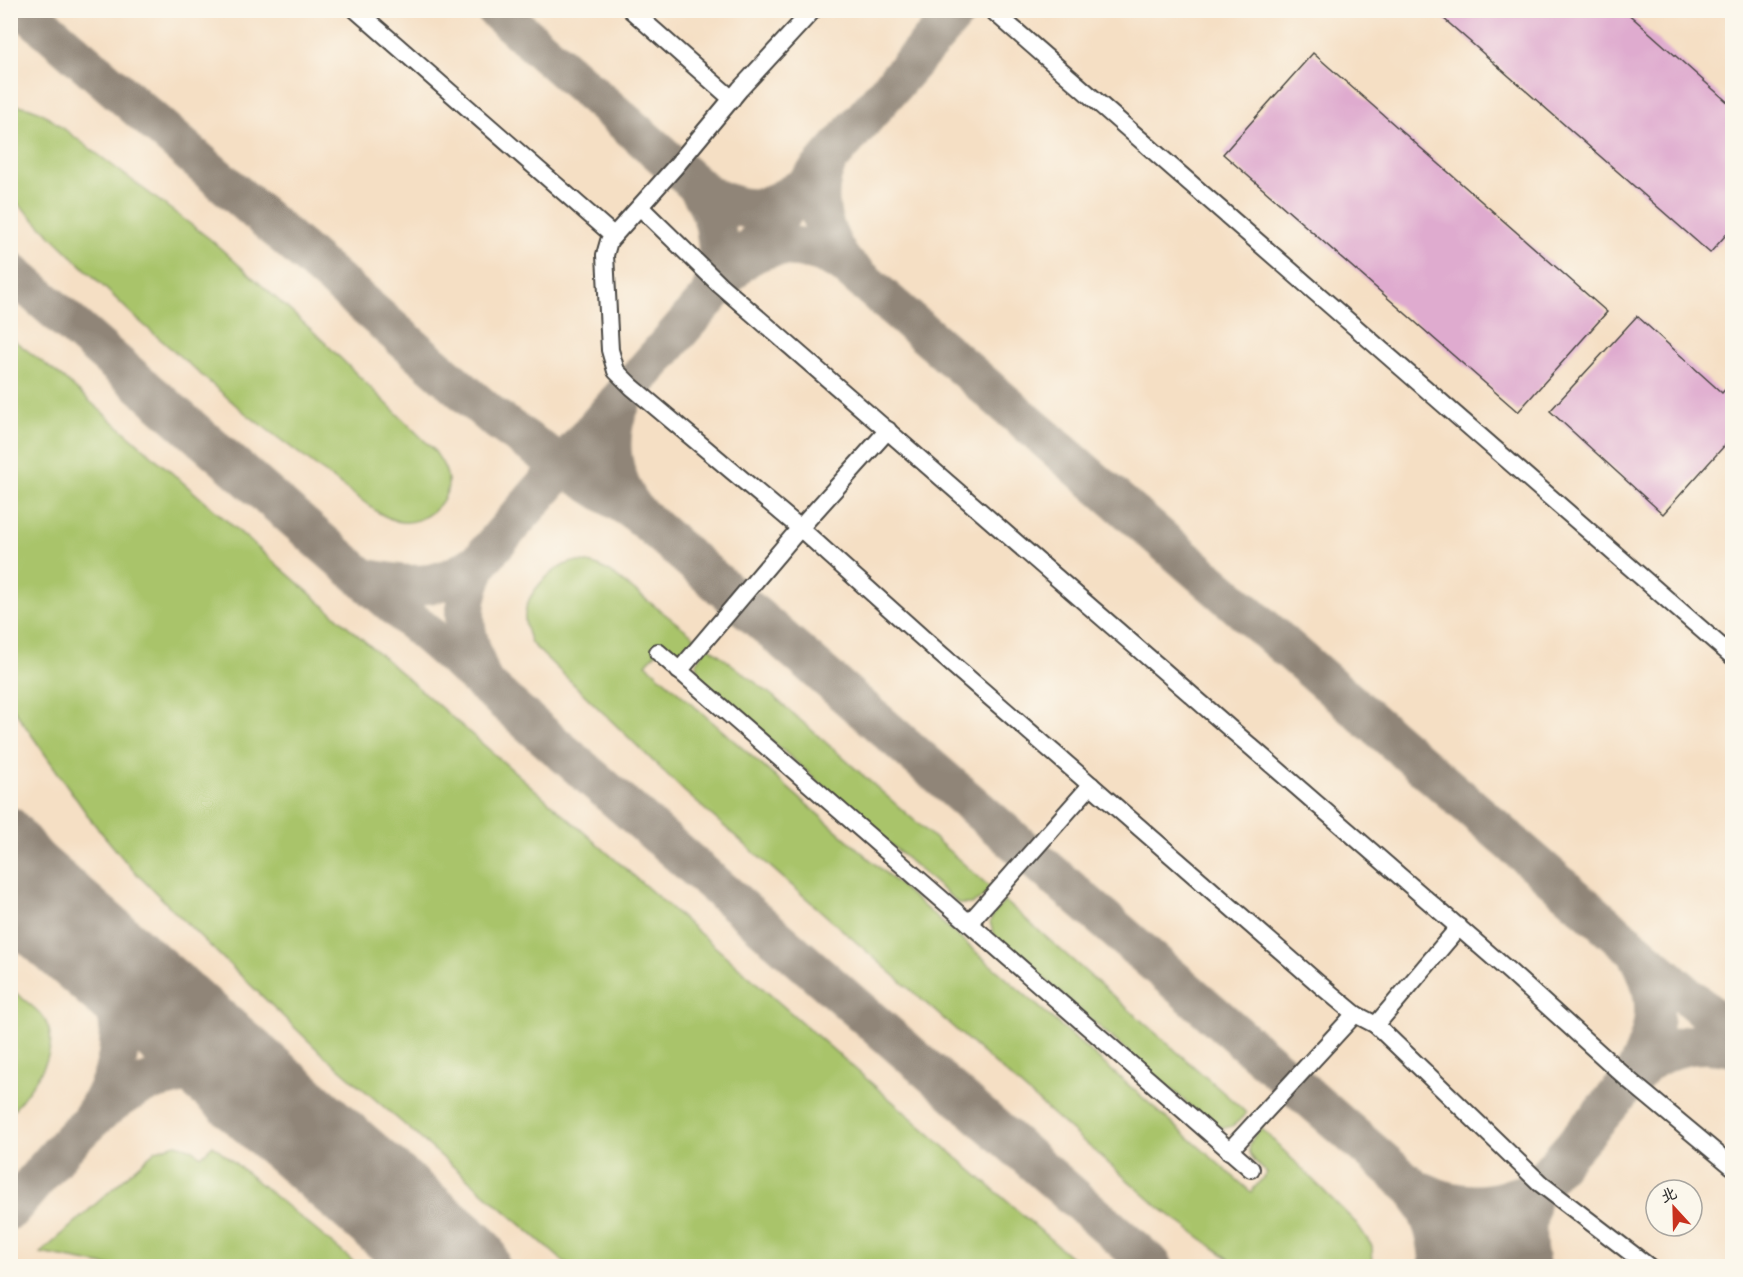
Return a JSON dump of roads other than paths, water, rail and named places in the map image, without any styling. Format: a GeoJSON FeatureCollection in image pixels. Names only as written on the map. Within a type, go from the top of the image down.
{"type":"FeatureCollection","features":[{"type":"Feature","properties":{"kind":"lane"},"geometry":{"type":"LineString","coordinates":[[356,10],[613,235]]}},
{"type":"Feature","properties":{"kind":"lane"},"geometry":{"type":"LineString","coordinates":[[631,10],[732,99]]}},
{"type":"Feature","properties":{"kind":"lane"},"geometry":{"type":"LineString","coordinates":[[813,10],[613,235],[606,247],[610,350],[616,371],[622,379],[800,528],[1091,786],[1355,1014],[1376,1025],[1541,1184],[1648,1266]]}},
{"type":"Feature","properties":{"kind":"lane"},"geometry":{"type":"LineString","coordinates":[[992,10],[1732,656]]}},
{"type":"Feature","properties":{"kind":"lane"},"geometry":{"type":"LineString","coordinates":[[640,207],[720,285],[1459,927],[1630,1081],[1732,1166]]}},
{"type":"Feature","properties":{"kind":"lane"},"geometry":{"type":"LineString","coordinates":[[679,671],[800,528],[888,429]]}},
{"type":"Feature","properties":{"kind":"lane"},"geometry":{"type":"LineString","coordinates":[[658,652],[1251,1169]]}},
{"type":"Feature","properties":{"kind":"lane"},"geometry":{"type":"LineString","coordinates":[[969,923],[1091,786]]}},
{"type":"Feature","properties":{"kind":"lane"},"geometry":{"type":"LineString","coordinates":[[1376,1025],[1459,927]]}},
{"type":"Feature","properties":{"kind":"lane"},"geometry":{"type":"LineString","coordinates":[[1229,1151],[1355,1014]]}}]}
